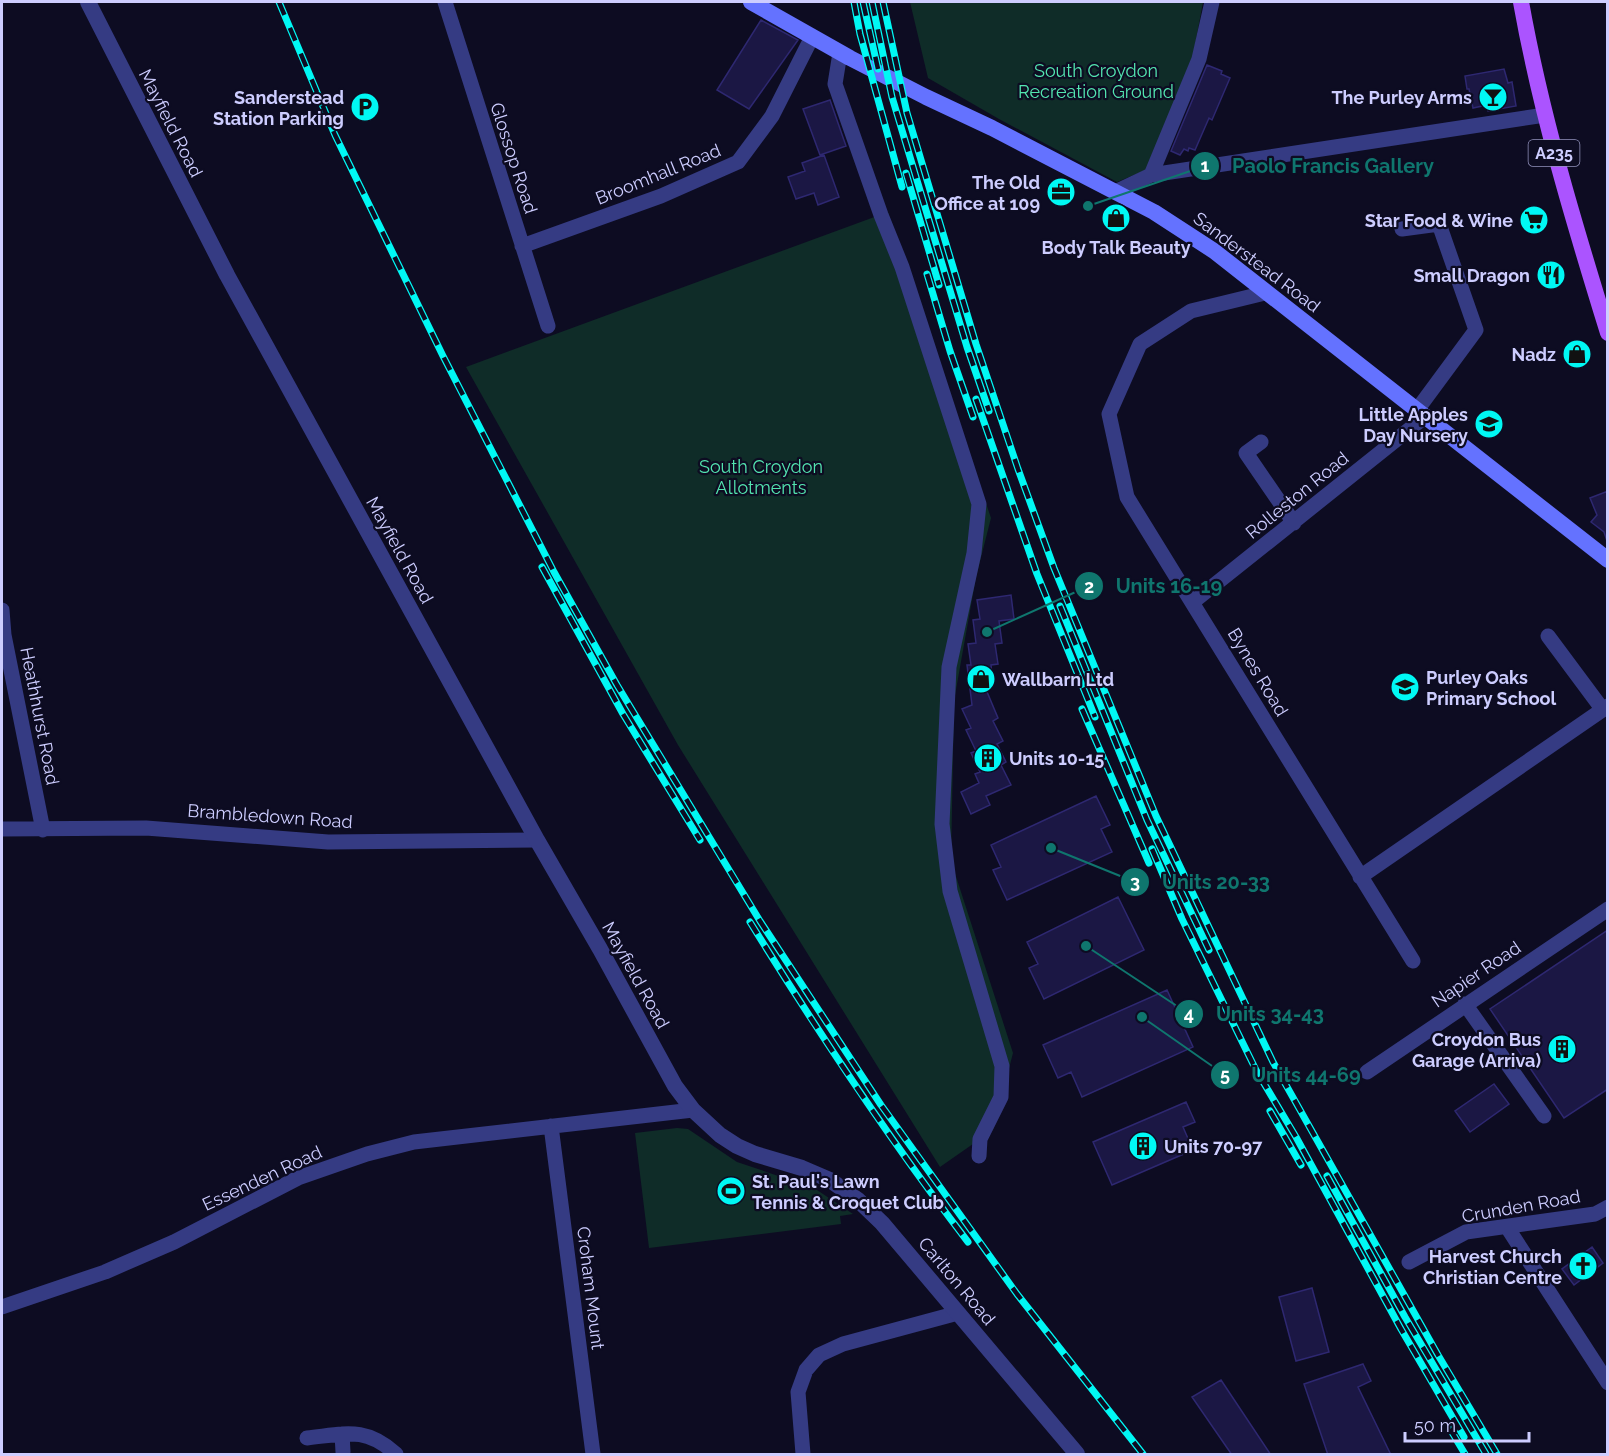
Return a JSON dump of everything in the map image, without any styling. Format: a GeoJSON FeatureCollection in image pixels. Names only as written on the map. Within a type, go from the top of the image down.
{"type":"FeatureCollection","features":[{"type":"Feature","properties":{"kind":"main road","name":"Sanderstead Road"},"geometry":{"type":"LineString","coordinates":[[751,2],[926,98],[992,128],[1154,212],[1214,250],[1608,560]]}},
{"type":"Feature","properties":{"kind":"main road","name":"A235"},"geometry":{"type":"LineString","coordinates":[[1521,2],[1545,115],[1603,301],[1608,333]]}},
{"type":"Feature","properties":{"kind":"street","name":"Mayfield Road"},"geometry":{"type":"LineString","coordinates":[[88,2],[227,275],[537,840],[668,1074],[693,1110]]}},
{"type":"Feature","properties":{"kind":"street","name":"Glossop Road"},"geometry":{"type":"LineString","coordinates":[[446,2],[548,326]]}},
{"type":"Feature","properties":{"kind":"street"},"geometry":{"type":"LineString","coordinates":[[1151,175],[1199,59],[1212,2]]}},
{"type":"Feature","properties":{"kind":"street","name":"Broomhall Road"},"geometry":{"type":"LineString","coordinates":[[522,246],[661,196],[738,162],[772,116],[812,36]]}},
{"type":"Feature","properties":{"kind":"street"},"geometry":{"type":"LineString","coordinates":[[840,52],[835,84],[881,215],[902,267],[979,504],[974,553],[949,667],[942,824],[950,891],[1002,1066],[1000,1097],[980,1139],[979,1156]]}},
{"type":"Feature","properties":{"kind":"street"},"geometry":{"type":"LineString","coordinates":[[1115,192],[1151,175],[1545,115]]}},
{"type":"Feature","properties":{"kind":"street","name":"Rolleston Road"},"geometry":{"type":"LineString","coordinates":[[1192,602],[1294,523],[1421,413],[1476,330],[1438,224],[1402,229]]}},
{"type":"Feature","properties":{"kind":"street","name":"Bynes Road"},"geometry":{"type":"LineString","coordinates":[[1265,292],[1191,311],[1140,344],[1109,414],[1127,497],[1413,962]]}},
{"type":"Feature","properties":{"kind":"street"},"geometry":{"type":"LineString","coordinates":[[1261,442],[1246,453],[1294,523]]}},
{"type":"Feature","properties":{"kind":"street","name":"Heathhurst Road"},"geometry":{"type":"LineString","coordinates":[[2,610],[4,635],[43,830]]}},
{"type":"Feature","properties":{"kind":"street"},"geometry":{"type":"LineString","coordinates":[[1360,877],[1605,708],[1548,636]]}},
{"type":"Feature","properties":{"kind":"street","name":"Brambledown Road"},"geometry":{"type":"LineString","coordinates":[[2,829],[146,828],[328,842],[537,840]]}},
{"type":"Feature","properties":{"kind":"street","name":"Napier Road"},"geometry":{"type":"LineString","coordinates":[[1367,1072],[1608,909]]}},
{"type":"Feature","properties":{"kind":"street"},"geometry":{"type":"LineString","coordinates":[[1465,1004],[1544,1116]]}},
{"type":"Feature","properties":{"kind":"street","name":"Essenden Road"},"geometry":{"type":"LineString","coordinates":[[2,1307],[105,1272],[174,1242],[298,1178],[367,1154],[414,1142],[693,1110]]}},
{"type":"Feature","properties":{"kind":"street","name":"Carlton Road"},"geometry":{"type":"LineString","coordinates":[[693,1110],[714,1130],[737,1146],[821,1175],[848,1191],[882,1223],[1077,1455]]}},
{"type":"Feature","properties":{"kind":"street","name":"Croham Mount"},"geometry":{"type":"LineString","coordinates":[[551,1126],[593,1455]]}},
{"type":"Feature","properties":{"kind":"street","name":"Crunden Road"},"geometry":{"type":"LineString","coordinates":[[1409,1262],[1466,1232],[1594,1214],[1608,1207]]}},
{"type":"Feature","properties":{"kind":"street"},"geometry":{"type":"LineString","coordinates":[[1507,1227],[1608,1383]]}},
{"type":"Feature","properties":{"kind":"street"},"geometry":{"type":"LineString","coordinates":[[803,1455],[798,1392],[806,1370],[819,1355],[843,1344],[958,1313]]}},
{"type":"Feature","properties":{"kind":"street"},"geometry":{"type":"LineString","coordinates":[[307,1438],[342,1434],[368,1435],[396,1455]]}},
{"type":"Feature","properties":{"kind":"street"},"geometry":{"type":"LineString","coordinates":[[342,1434],[343,1452]]}},
{"type":"Feature","properties":{"kind":"green space","name":"South Croydon Recreation Ground"},"geometry":{"type":"Polygon","coordinates":[[[910,2],[1203,2],[1193,56],[1146,170],[1117,182],[928,78],[910,2]]]}},
{"type":"Feature","properties":{"kind":"green space","name":"South Croydon Allotments"},"geometry":{"type":"Polygon","coordinates":[[[888,212],[991,518],[976,577],[954,701],[951,861],[1013,1053],[993,1130],[940,1167],[678,745],[466,367],[888,212]]]}},
{"type":"Feature","properties":{"kind":"green space","name":"St. Paul's Lawn Tennis & Croquet Club"},"geometry":{"type":"Polygon","coordinates":[[[677,1128],[688,1129],[737,1162],[814,1188],[853,1214],[840,1216],[841,1224],[649,1248],[635,1133],[677,1128]]]}},
{"type":"Feature","properties":{"kind":"building"},"geometry":{"type":"Polygon","coordinates":[[[761,20],[798,40],[749,109],[717,90],[761,20]]]}},
{"type":"Feature","properties":{"kind":"building"},"geometry":{"type":"Polygon","coordinates":[[[1207,65],[1222,71],[1221,74],[1230,78],[1212,120],[1209,118],[1195,150],[1184,149],[1180,155],[1171,151],[1207,65]]]}},
{"type":"Feature","properties":{"kind":"building","name":"The Purley Arms"},"geometry":{"type":"Polygon","coordinates":[[[1504,69],[1508,83],[1512,82],[1516,106],[1488,111],[1487,105],[1473,108],[1465,76],[1504,69]]]}},
{"type":"Feature","properties":{"kind":"building"},"geometry":{"type":"Polygon","coordinates":[[[830,100],[846,146],[820,155],[803,109],[830,100]]]}},
{"type":"Feature","properties":{"kind":"building"},"geometry":{"type":"Polygon","coordinates":[[[824,155],[839,197],[818,205],[814,193],[796,199],[788,177],[805,171],[802,163],[824,155]]]}},
{"type":"Feature","properties":{"kind":"building"},"geometry":{"type":"Polygon","coordinates":[[[1608,491],[1607,541],[1604,532],[1591,522],[1597,515],[1590,498],[1608,491]]]}},
{"type":"Feature","properties":{"kind":"building"},"geometry":{"type":"Polygon","coordinates":[[[1011,595],[1014,619],[999,621],[1002,643],[995,644],[998,664],[991,665],[993,686],[985,687],[998,718],[993,721],[1003,741],[997,744],[1006,762],[1001,765],[1011,785],[986,796],[990,805],[971,814],[961,792],[979,783],[975,774],[980,772],[971,753],[976,751],[966,730],[971,728],[962,709],[972,705],[967,665],[971,665],[968,644],[976,643],[973,620],[980,619],[977,600],[1011,595]]]}},
{"type":"Feature","properties":{"kind":"building"},"geometry":{"type":"Polygon","coordinates":[[[1096,796],[1110,825],[1101,829],[1112,852],[1007,900],[993,870],[1001,867],[991,845],[1096,796]]]}},
{"type":"Feature","properties":{"kind":"building"},"geometry":{"type":"Polygon","coordinates":[[[1118,897],[1144,950],[1044,999],[1029,968],[1038,964],[1027,942],[1118,897]]]}},
{"type":"Feature","properties":{"kind":"building","name":"Croydon Bus Garage (Arriva)"},"geometry":{"type":"Polygon","coordinates":[[[1608,930],[1608,1089],[1564,1118],[1490,1009],[1608,930]]]}},
{"type":"Feature","properties":{"kind":"building"},"geometry":{"type":"Polygon","coordinates":[[[1167,990],[1193,1047],[1082,1097],[1071,1072],[1058,1078],[1043,1045],[1167,990]]]}},
{"type":"Feature","properties":{"kind":"building"},"geometry":{"type":"Polygon","coordinates":[[[1494,1084],[1509,1104],[1470,1132],[1455,1111],[1494,1084]]]}},
{"type":"Feature","properties":{"kind":"building","name":"Units 70-97"},"geometry":{"type":"Polygon","coordinates":[[[1186,1102],[1195,1122],[1183,1127],[1193,1150],[1112,1185],[1093,1142],[1186,1102]]]}},
{"type":"Feature","properties":{"kind":"building","name":"Harvest Church Christian Centre"},"geometry":{"type":"Polygon","coordinates":[[[1592,1247],[1603,1263],[1574,1285],[1562,1269],[1592,1247]]]}},
{"type":"Feature","properties":{"kind":"building"},"geometry":{"type":"Polygon","coordinates":[[[1312,1288],[1329,1352],[1296,1361],[1279,1297],[1312,1288]]]}},
{"type":"Feature","properties":{"kind":"building"},"geometry":{"type":"Polygon","coordinates":[[[1363,1364],[1371,1381],[1358,1387],[1391,1455],[1328,1455],[1304,1384],[1363,1364]]]}},
{"type":"Feature","properties":{"kind":"building"},"geometry":{"type":"Polygon","coordinates":[[[1221,1380],[1271,1455],[1232,1455],[1192,1397],[1221,1380]]]}},
{"type":"Feature","properties":{"kind":"railway"},"geometry":{"type":"LineString","coordinates":[[279,2],[335,135],[443,356],[554,572],[617,685],[760,921],[881,1105],[1017,1294],[1143,1454]]}},
{"type":"Feature","properties":{"kind":"railway"},"geometry":{"type":"LineString","coordinates":[[854,2],[860,34],[902,187]]}},
{"type":"Feature","properties":{"kind":"railway"},"geometry":{"type":"LineString","coordinates":[[863,2],[878,69]]}},
{"type":"Feature","properties":{"kind":"railway"},"geometry":{"type":"LineString","coordinates":[[872,2],[892,97],[967,347],[989,411]]}},
{"type":"Feature","properties":{"kind":"railway"},"geometry":{"type":"LineString","coordinates":[[883,2],[907,113],[976,344],[1054,568],[1156,816],[1273,1062],[1438,1355],[1497,1454]]}},
{"type":"Feature","properties":{"kind":"railway"},"geometry":{"type":"LineString","coordinates":[[906,173],[939,285]]}},
{"type":"Feature","properties":{"kind":"railway"},"geometry":{"type":"LineString","coordinates":[[927,274],[973,417]]}},
{"type":"Feature","properties":{"kind":"railway"},"geometry":{"type":"LineString","coordinates":[[976,399],[1037,574],[1095,717]]}},
{"type":"Feature","properties":{"kind":"railway"},"geometry":{"type":"LineString","coordinates":[[542,567],[623,714],[700,840]]}},
{"type":"Feature","properties":{"kind":"railway"},"geometry":{"type":"LineString","coordinates":[[1060,606],[1147,820],[1209,950]]}},
{"type":"Feature","properties":{"kind":"railway"},"geometry":{"type":"LineString","coordinates":[[1082,709],[1149,863]]}},
{"type":"Feature","properties":{"kind":"railway"},"geometry":{"type":"LineString","coordinates":[[1152,849],[1182,919],[1256,1070],[1464,1437]]}},
{"type":"Feature","properties":{"kind":"railway"},"geometry":{"type":"LineString","coordinates":[[750,922],[855,1085],[968,1242]]}},
{"type":"Feature","properties":{"kind":"railway"},"geometry":{"type":"LineString","coordinates":[[1270,1111],[1301,1165]]}},
{"type":"Feature","properties":{"kind":"railway"},"geometry":{"type":"LineString","coordinates":[[1327,1176],[1405,1317],[1486,1454]]}},
{"type":"Feature","properties":{"kind":"railway"},"geometry":{"type":"LineString","coordinates":[[1450,1429],[1465,1454]]}},
{"type":"Feature","properties":{"kind":"place","name":"The Purley Arms"},"geometry":{"type":"Point","coordinates":[1493,97]}},
{"type":"Feature","properties":{"kind":"place","name":"Sanderstead Station Parking"},"geometry":{"type":"Point","coordinates":[365,107]}},
{"type":"Feature","properties":{"kind":"place","name":"The Old Office at 109"},"geometry":{"type":"Point","coordinates":[1061,192]}},
{"type":"Feature","properties":{"kind":"place","name":"Paolo Francis Gallery"},"geometry":{"type":"Point","coordinates":[1088,206]}},
{"type":"Feature","properties":{"kind":"place","name":"Body Talk Beauty"},"geometry":{"type":"Point","coordinates":[1116,218]}},
{"type":"Feature","properties":{"kind":"place","name":"Star Food & Wine"},"geometry":{"type":"Point","coordinates":[1534,220]}},
{"type":"Feature","properties":{"kind":"place","name":"Small Dragon"},"geometry":{"type":"Point","coordinates":[1551,275]}},
{"type":"Feature","properties":{"kind":"place","name":"Nadz"},"geometry":{"type":"Point","coordinates":[1577,354]}},
{"type":"Feature","properties":{"kind":"place","name":"Little Apples Day Nursery"},"geometry":{"type":"Point","coordinates":[1489,424]}},
{"type":"Feature","properties":{"kind":"place","name":"Units 16-19"},"geometry":{"type":"Point","coordinates":[987,632]}},
{"type":"Feature","properties":{"kind":"place","name":"Wallbarn Ltd"},"geometry":{"type":"Point","coordinates":[981,679]}},
{"type":"Feature","properties":{"kind":"place","name":"Purley Oaks Primary School"},"geometry":{"type":"Point","coordinates":[1405,687]}},
{"type":"Feature","properties":{"kind":"place","name":"Units 10-15"},"geometry":{"type":"Point","coordinates":[988,758]}},
{"type":"Feature","properties":{"kind":"place","name":"Units 20-33"},"geometry":{"type":"Point","coordinates":[1051,848]}},
{"type":"Feature","properties":{"kind":"place","name":"Units 34-43"},"geometry":{"type":"Point","coordinates":[1086,946]}},
{"type":"Feature","properties":{"kind":"place","name":"Units 44-69"},"geometry":{"type":"Point","coordinates":[1142,1017]}},
{"type":"Feature","properties":{"kind":"place","name":"Croydon Bus Garage (Arriva)"},"geometry":{"type":"Point","coordinates":[1562,1049]}},
{"type":"Feature","properties":{"kind":"place","name":"Units 70-97"},"geometry":{"type":"Point","coordinates":[1143,1146]}},
{"type":"Feature","properties":{"kind":"place","name":"St. Paul's Lawn Tennis & Croquet Club"},"geometry":{"type":"Point","coordinates":[731,1191]}},
{"type":"Feature","properties":{"kind":"place","name":"Harvest Church Christian Centre"},"geometry":{"type":"Point","coordinates":[1583,1266]}}]}
